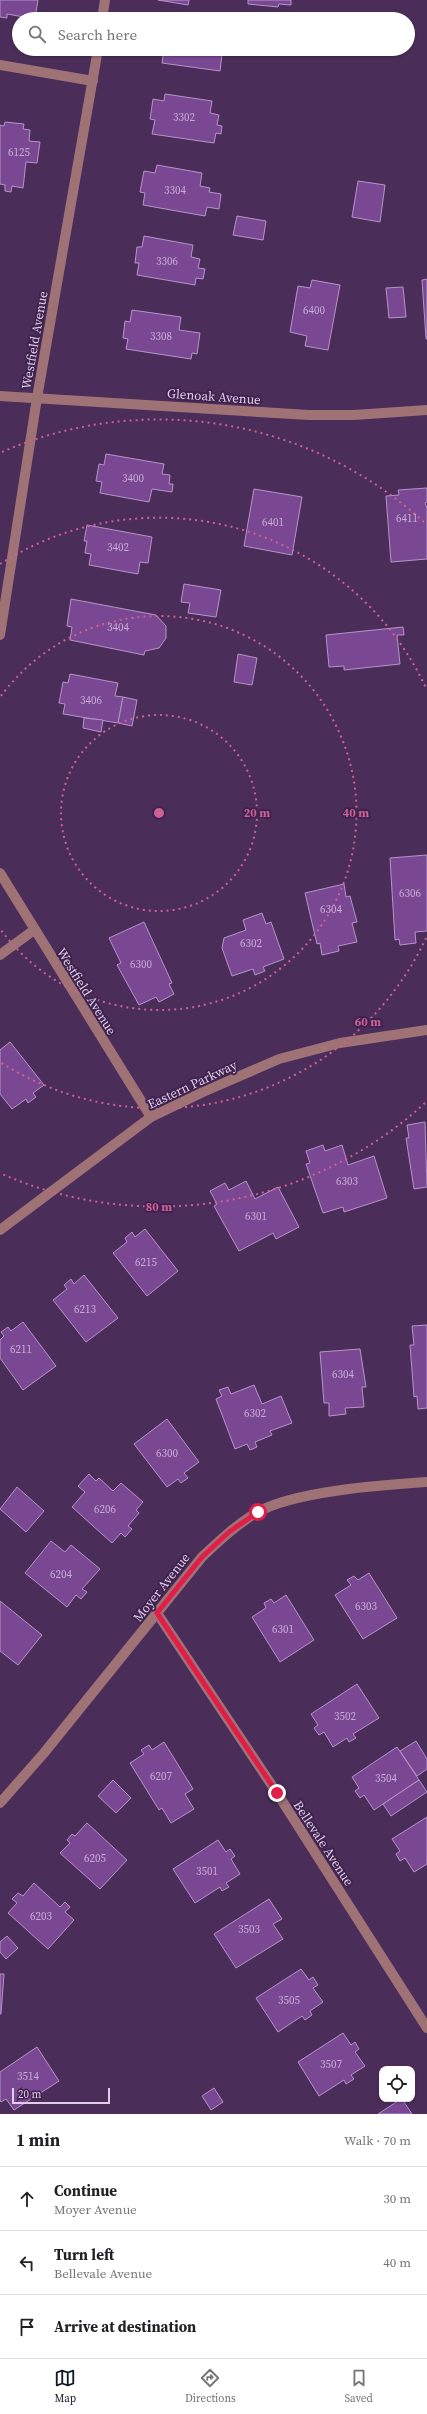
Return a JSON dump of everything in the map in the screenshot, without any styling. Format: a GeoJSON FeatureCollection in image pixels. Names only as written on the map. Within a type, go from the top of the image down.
{"type":"FeatureCollection","features":[{"type":"Feature","properties":{"kind":"street"},"geometry":{"type":"LineString","coordinates":[[103,12],[105,0]]}},
{"type":"Feature","properties":{"kind":"street","name":"Westfield Avenue"},"geometry":{"type":"LineString","coordinates":[[0,635],[37,398],[97,56]]}},
{"type":"Feature","properties":{"kind":"street"},"geometry":{"type":"LineString","coordinates":[[0,65],[93,81]]}},
{"type":"Feature","properties":{"kind":"street","name":"Glenoak Avenue"},"geometry":{"type":"LineString","coordinates":[[0,396],[309,415],[361,415],[427,410]]}},
{"type":"Feature","properties":{"kind":"street","name":"Westfield Avenue"},"geometry":{"type":"LineString","coordinates":[[1,874],[34,930],[151,1117]]}},
{"type":"Feature","properties":{"kind":"street"},"geometry":{"type":"LineString","coordinates":[[0,955],[34,930]]}},
{"type":"Feature","properties":{"kind":"street","name":"Eastern Parkway"},"geometry":{"type":"LineString","coordinates":[[0,1230],[151,1117],[210,1089],[279,1059],[340,1043],[427,1030]]}},
{"type":"Feature","properties":{"kind":"street","name":"Moyer Avenue"},"geometry":{"type":"LineString","coordinates":[[0,1803],[202,1557],[229,1532],[258,1512],[285,1502],[376,1486],[427,1482]]}},
{"type":"Feature","properties":{"kind":"street","name":"Bellevale Avenue"},"geometry":{"type":"LineString","coordinates":[[157,1613],[277,1793],[427,2028]]}},
{"type":"Feature","properties":{"kind":"building"},"geometry":{"type":"Polygon","coordinates":[[[0,0],[38,0],[36,12],[12,12],[12,15],[7,14],[7,18],[0,17],[0,0]]]}},
{"type":"Feature","properties":{"kind":"building"},"geometry":{"type":"Polygon","coordinates":[[[158,0],[189,0],[188,5],[158,0]]]}},
{"type":"Feature","properties":{"kind":"building"},"geometry":{"type":"Polygon","coordinates":[[[248,0],[291,0],[291,5],[279,4],[278,7],[248,4],[248,0]]]}},
{"type":"Feature","properties":{"kind":"building"},"geometry":{"type":"Polygon","coordinates":[[[163,56],[222,56],[220,71],[162,63],[163,56]]]}},
{"type":"Feature","properties":{"kind":"building"},"geometry":{"type":"Polygon","coordinates":[[[165,94],[212,101],[210,113],[219,115],[217,125],[222,126],[221,134],[216,133],[214,143],[152,134],[155,120],[150,119],[153,99],[164,101],[165,94]]]}},
{"type":"Feature","properties":{"kind":"building"},"geometry":{"type":"Polygon","coordinates":[[[5,122],[24,124],[23,129],[30,130],[29,141],[40,142],[37,163],[26,162],[23,188],[12,186],[11,192],[5,191],[5,185],[0,184],[0,125],[4,126],[5,122]]]}},
{"type":"Feature","properties":{"kind":"building"},"geometry":{"type":"Polygon","coordinates":[[[157,165],[202,173],[200,186],[210,188],[209,192],[221,194],[219,209],[207,207],[205,216],[143,205],[145,193],[140,192],[144,171],[155,173],[157,165]]]}},
{"type":"Feature","properties":{"kind":"building"},"geometry":{"type":"Polygon","coordinates":[[[358,181],[385,185],[380,222],[352,217],[358,181]]]}},
{"type":"Feature","properties":{"kind":"building"},"geometry":{"type":"Polygon","coordinates":[[[237,216],[266,221],[263,240],[233,235],[237,216]]]}},
{"type":"Feature","properties":{"kind":"building"},"geometry":{"type":"Polygon","coordinates":[[[144,236],[193,245],[191,257],[200,259],[198,268],[205,269],[203,279],[196,278],[195,285],[137,275],[139,263],[135,263],[137,247],[142,247],[144,236]]]}},
{"type":"Feature","properties":{"kind":"building"},"geometry":{"type":"Polygon","coordinates":[[[427,279],[427,339],[426,339],[422,280],[427,279]]]}},
{"type":"Feature","properties":{"kind":"building"},"geometry":{"type":"Polygon","coordinates":[[[312,280],[340,285],[328,350],[305,346],[307,336],[290,332],[298,286],[310,288],[312,280]]]}},
{"type":"Feature","properties":{"kind":"building"},"geometry":{"type":"Polygon","coordinates":[[[403,287],[406,317],[389,318],[386,288],[403,287]]]}},
{"type":"Feature","properties":{"kind":"building"},"geometry":{"type":"Polygon","coordinates":[[[132,310],[181,317],[179,330],[200,333],[197,354],[192,353],[191,359],[126,349],[128,339],[123,338],[125,321],[130,322],[132,310]]]}},
{"type":"Feature","properties":{"kind":"building"},"geometry":{"type":"Polygon","coordinates":[[[106,454],[164,464],[162,474],[170,475],[169,484],[173,484],[172,492],[152,489],[149,502],[100,493],[102,482],[96,481],[99,464],[104,465],[106,454]]]}},
{"type":"Feature","properties":{"kind":"building"},"geometry":{"type":"Polygon","coordinates":[[[427,488],[427,502],[425,503],[427,508],[427,559],[391,562],[386,496],[399,495],[398,490],[427,488]]]}},
{"type":"Feature","properties":{"kind":"building"},"geometry":{"type":"Polygon","coordinates":[[[254,489],[302,497],[292,555],[244,546],[254,489]]]}},
{"type":"Feature","properties":{"kind":"building"},"geometry":{"type":"Polygon","coordinates":[[[87,525],[152,537],[148,563],[140,562],[138,574],[89,565],[91,554],[85,553],[87,541],[84,541],[87,525]]]}},
{"type":"Feature","properties":{"kind":"building"},"geometry":{"type":"Polygon","coordinates":[[[184,584],[221,590],[216,617],[188,613],[190,603],[181,602],[184,584]]]}},
{"type":"Feature","properties":{"kind":"building"},"geometry":{"type":"Polygon","coordinates":[[[71,599],[156,615],[166,626],[166,638],[159,648],[145,651],[144,655],[70,640],[72,627],[67,626],[71,599]]]}},
{"type":"Feature","properties":{"kind":"building"},"geometry":{"type":"Polygon","coordinates":[[[403,627],[404,635],[397,635],[400,664],[344,670],[344,666],[329,667],[326,635],[403,627]]]}},
{"type":"Feature","properties":{"kind":"building"},"geometry":{"type":"Polygon","coordinates":[[[238,654],[257,658],[252,685],[234,682],[238,654]]]}},
{"type":"Feature","properties":{"kind":"building"},"geometry":{"type":"Polygon","coordinates":[[[70,674],[118,683],[115,696],[123,697],[118,723],[63,714],[65,704],[59,703],[63,682],[68,683],[70,674]]]}},
{"type":"Feature","properties":{"kind":"building"},"geometry":{"type":"Polygon","coordinates":[[[123,697],[137,700],[132,726],[118,723],[123,697]]]}},
{"type":"Feature","properties":{"kind":"building"},"geometry":{"type":"Polygon","coordinates":[[[84,718],[103,720],[101,732],[83,728],[84,718]]]}},
{"type":"Feature","properties":{"kind":"building"},"geometry":{"type":"Polygon","coordinates":[[[427,855],[427,931],[415,932],[416,943],[400,945],[399,939],[395,940],[390,858],[427,855]]]}},
{"type":"Feature","properties":{"kind":"building"},"geometry":{"type":"Polygon","coordinates":[[[344,884],[346,897],[350,896],[357,922],[352,923],[357,942],[338,946],[339,951],[322,955],[320,943],[317,944],[305,893],[344,884]]]}},
{"type":"Feature","properties":{"kind":"building"},"geometry":{"type":"Polygon","coordinates":[[[262,913],[266,924],[271,922],[284,959],[263,967],[265,971],[255,975],[253,969],[232,976],[222,948],[224,938],[246,930],[243,920],[262,913]]]}},
{"type":"Feature","properties":{"kind":"building"},"geometry":{"type":"Polygon","coordinates":[[[144,922],[172,983],[169,984],[174,994],[159,1002],[156,997],[139,1005],[117,965],[121,963],[109,938],[144,922]]]}},
{"type":"Feature","properties":{"kind":"building"},"geometry":{"type":"Polygon","coordinates":[[[10,1042],[44,1085],[33,1093],[36,1097],[28,1103],[26,1099],[12,1109],[0,1094],[0,1050],[10,1042]]]}},
{"type":"Feature","properties":{"kind":"building"},"geometry":{"type":"Polygon","coordinates":[[[425,1122],[427,1187],[414,1189],[406,1138],[409,1138],[407,1125],[425,1122]]]}},
{"type":"Feature","properties":{"kind":"building"},"geometry":{"type":"Polygon","coordinates":[[[323,1145],[325,1151],[342,1145],[348,1165],[374,1156],[387,1198],[344,1212],[343,1207],[323,1213],[306,1164],[310,1163],[306,1151],[323,1145]]]}},
{"type":"Feature","properties":{"kind":"building"},"geometry":{"type":"Polygon","coordinates":[[[246,1181],[255,1199],[278,1187],[299,1227],[276,1239],[273,1233],[239,1251],[214,1206],[217,1204],[210,1191],[225,1183],[229,1190],[246,1181]]]}},
{"type":"Feature","properties":{"kind":"building"},"geometry":{"type":"Polygon","coordinates":[[[145,1229],[178,1271],[147,1296],[113,1253],[127,1242],[125,1238],[132,1232],[135,1237],[145,1229]]]}},
{"type":"Feature","properties":{"kind":"building"},"geometry":{"type":"Polygon","coordinates":[[[84,1275],[118,1318],[86,1342],[53,1300],[67,1289],[64,1285],[71,1279],[74,1284],[84,1275]]]}},
{"type":"Feature","properties":{"kind":"building"},"geometry":{"type":"Polygon","coordinates":[[[23,1322],[56,1366],[23,1390],[0,1358],[0,1340],[4,1336],[1,1332],[8,1327],[11,1331],[23,1322]]]}},
{"type":"Feature","properties":{"kind":"building"},"geometry":{"type":"Polygon","coordinates":[[[427,1325],[427,1408],[418,1409],[417,1396],[414,1397],[410,1345],[414,1345],[412,1326],[427,1325]]]}},
{"type":"Feature","properties":{"kind":"building"},"geometry":{"type":"Polygon","coordinates":[[[360,1349],[366,1387],[362,1387],[364,1407],[345,1408],[346,1414],[329,1416],[329,1403],[324,1403],[320,1352],[360,1349]]]}},
{"type":"Feature","properties":{"kind":"building"},"geometry":{"type":"Polygon","coordinates":[[[254,1385],[262,1404],[281,1396],[292,1423],[270,1431],[272,1435],[255,1442],[257,1447],[250,1450],[247,1444],[235,1449],[216,1399],[222,1396],[219,1390],[228,1387],[231,1394],[254,1385]]]}},
{"type":"Feature","properties":{"kind":"building"},"geometry":{"type":"Polygon","coordinates":[[[167,1419],[199,1462],[184,1473],[188,1478],[181,1483],[178,1479],[167,1487],[134,1444],[167,1419]]]}},
{"type":"Feature","properties":{"kind":"building"},"geometry":{"type":"Polygon","coordinates":[[[89,1474],[96,1481],[99,1478],[113,1491],[121,1483],[143,1502],[136,1510],[139,1513],[128,1526],[132,1529],[125,1537],[121,1533],[112,1543],[72,1507],[85,1492],[78,1486],[89,1474]]]}},
{"type":"Feature","properties":{"kind":"building"},"geometry":{"type":"Polygon","coordinates":[[[17,1487],[44,1511],[26,1532],[0,1509],[17,1487]]]}},
{"type":"Feature","properties":{"kind":"building"},"geometry":{"type":"Polygon","coordinates":[[[51,1541],[65,1552],[71,1545],[100,1569],[82,1589],[87,1592],[81,1599],[76,1595],[67,1607],[25,1573],[51,1541]]]}},
{"type":"Feature","properties":{"kind":"building"},"geometry":{"type":"Polygon","coordinates":[[[369,1573],[397,1618],[363,1639],[335,1595],[351,1585],[347,1580],[354,1576],[358,1580],[369,1573]]]}},
{"type":"Feature","properties":{"kind":"building"},"geometry":{"type":"Polygon","coordinates":[[[286,1595],[314,1640],[280,1662],[252,1617],[266,1608],[264,1603],[271,1599],[274,1603],[286,1595]]]}},
{"type":"Feature","properties":{"kind":"building"},"geometry":{"type":"Polygon","coordinates":[[[0,1601],[42,1635],[18,1665],[0,1651],[0,1601]]]}},
{"type":"Feature","properties":{"kind":"building"},"geometry":{"type":"Polygon","coordinates":[[[357,1684],[379,1718],[353,1734],[356,1738],[349,1742],[347,1738],[333,1747],[324,1732],[319,1735],[314,1728],[318,1725],[311,1714],[357,1684]]]}},
{"type":"Feature","properties":{"kind":"building"},"geometry":{"type":"Polygon","coordinates":[[[416,1741],[427,1759],[427,1769],[417,1776],[400,1751],[416,1741]]]}},
{"type":"Feature","properties":{"kind":"building"},"geometry":{"type":"Polygon","coordinates":[[[164,1742],[193,1789],[185,1794],[194,1809],[171,1823],[162,1808],[159,1810],[130,1763],[144,1754],[141,1750],[149,1745],[152,1750],[164,1742]]]}},
{"type":"Feature","properties":{"kind":"building"},"geometry":{"type":"Polygon","coordinates":[[[397,1747],[419,1780],[374,1810],[364,1795],[360,1798],[355,1791],[359,1788],[352,1777],[397,1747]]]}},
{"type":"Feature","properties":{"kind":"building"},"geometry":{"type":"Polygon","coordinates":[[[113,1780],[131,1798],[116,1813],[98,1796],[113,1780]]]}},
{"type":"Feature","properties":{"kind":"building"},"geometry":{"type":"Polygon","coordinates":[[[419,1780],[427,1792],[391,1816],[383,1804],[419,1780]]]}},
{"type":"Feature","properties":{"kind":"building"},"geometry":{"type":"Polygon","coordinates":[[[427,1817],[427,1864],[414,1872],[405,1858],[400,1861],[396,1854],[400,1851],[392,1839],[427,1817]]]}},
{"type":"Feature","properties":{"kind":"building"},"geometry":{"type":"Polygon","coordinates":[[[87,1823],[127,1860],[100,1889],[60,1853],[70,1843],[67,1840],[72,1834],[75,1836],[87,1823]]]}},
{"type":"Feature","properties":{"kind":"building"},"geometry":{"type":"Polygon","coordinates":[[[218,1840],[226,1852],[230,1849],[235,1856],[231,1859],[240,1874],[226,1883],[229,1887],[222,1891],[220,1887],[195,1903],[173,1869],[218,1840]]]}},
{"type":"Feature","properties":{"kind":"building"},"geometry":{"type":"Polygon","coordinates":[[[34,1883],[60,1907],[65,1902],[70,1907],[65,1912],[74,1920],[48,1949],[8,1913],[17,1903],[12,1899],[18,1893],[23,1896],[34,1883]]]}},
{"type":"Feature","properties":{"kind":"building"},"geometry":{"type":"Polygon","coordinates":[[[269,1899],[282,1919],[273,1924],[283,1939],[236,1968],[214,1934],[269,1899]]]}},
{"type":"Feature","properties":{"kind":"building"},"geometry":{"type":"Polygon","coordinates":[[[7,1936],[18,1948],[6,1959],[0,1952],[0,1942],[7,1936]]]}},
{"type":"Feature","properties":{"kind":"building"},"geometry":{"type":"Polygon","coordinates":[[[301,1969],[309,1980],[313,1977],[318,1985],[313,1988],[323,2002],[310,2011],[312,2015],[305,2020],[302,2016],[278,2032],[256,1998],[301,1969]]]}},
{"type":"Feature","properties":{"kind":"building"},"geometry":{"type":"Polygon","coordinates":[[[0,1974],[4,1974],[1,2014],[0,2014],[0,1974]]]}},
{"type":"Feature","properties":{"kind":"building"},"geometry":{"type":"Polygon","coordinates":[[[343,2033],[351,2045],[355,2042],[359,2049],[355,2052],[365,2066],[351,2075],[354,2079],[346,2084],[344,2080],[319,2096],[298,2062],[343,2033]]]}},
{"type":"Feature","properties":{"kind":"building"},"geometry":{"type":"Polygon","coordinates":[[[37,2047],[59,2081],[14,2110],[6,2099],[1,2102],[0,2100],[0,2072],[37,2047]]]}},
{"type":"Feature","properties":{"kind":"building"},"geometry":{"type":"Polygon","coordinates":[[[214,2088],[223,2102],[211,2110],[202,2096],[214,2088]]]}},
{"type":"Feature","properties":{"kind":"building"},"geometry":{"type":"Polygon","coordinates":[[[396,2102],[404,2102],[412,2114],[378,2114],[396,2102]]]}},
{"type":"Feature","properties":{"kind":"route"},"geometry":{"type":"LineString","coordinates":[[258,1512],[229,1532],[202,1557],[157,1613],[277,1793]]}}]}
